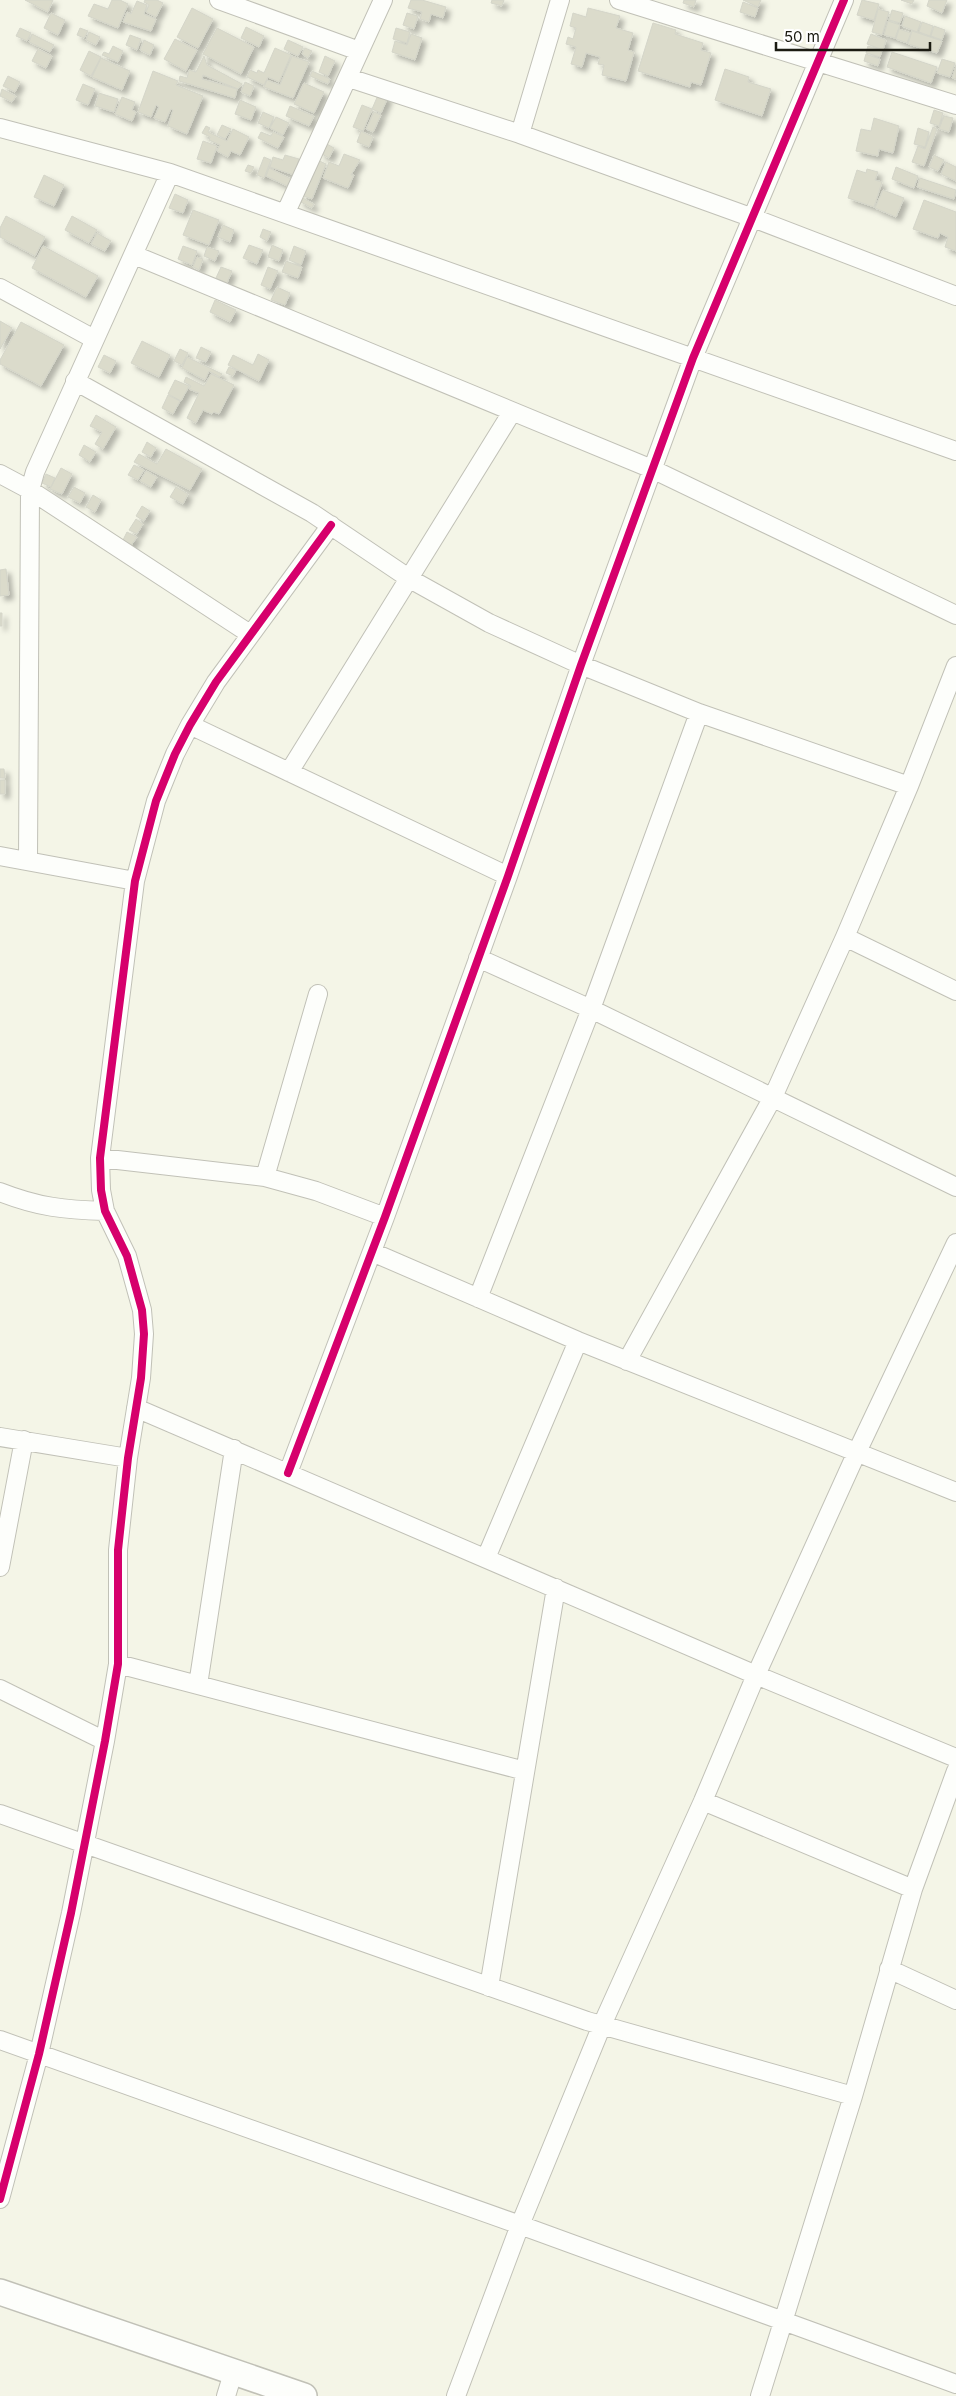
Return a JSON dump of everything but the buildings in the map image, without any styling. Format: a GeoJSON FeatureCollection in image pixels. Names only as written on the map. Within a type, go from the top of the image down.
{"type":"FeatureCollection","features":[{"type":"Feature","properties":{"kind":"street"},"geometry":{"type":"LineString","coordinates":[[219,0],[359,51]]}},
{"type":"Feature","properties":{"kind":"street"},"geometry":{"type":"LineString","coordinates":[[286,212],[349,78],[359,51],[383,0]]}},
{"type":"Feature","properties":{"kind":"street"},"geometry":{"type":"LineString","coordinates":[[520,134],[560,0]]}},
{"type":"Feature","properties":{"kind":"street"},"geometry":{"type":"LineString","coordinates":[[619,0],[956,105]]}},
{"type":"Feature","properties":{"kind":"street"},"geometry":{"type":"LineString","coordinates":[[288,1473],[385,1217],[692,358],[753,218],[816,61],[844,0]]}},
{"type":"Feature","properties":{"kind":"street"},"geometry":{"type":"LineString","coordinates":[[349,78],[520,134],[753,218],[956,296]]}},
{"type":"Feature","properties":{"kind":"street"},"geometry":{"type":"LineString","coordinates":[[0,128],[170,173],[286,212],[956,451]]}},
{"type":"Feature","properties":{"kind":"street"},"geometry":{"type":"LineString","coordinates":[[28,861],[30,490],[35,472],[75,380],[170,173]]}},
{"type":"Feature","properties":{"kind":"street"},"geometry":{"type":"LineString","coordinates":[[134,255],[652,469],[956,615]]}},
{"type":"Feature","properties":{"kind":"street"},"geometry":{"type":"LineString","coordinates":[[0,288],[94,339]]}},
{"type":"Feature","properties":{"kind":"street"},"geometry":{"type":"LineString","coordinates":[[75,380],[332,525],[410,579],[489,622],[581,665],[700,713],[909,786]]}},
{"type":"Feature","properties":{"kind":"street"},"geometry":{"type":"LineString","coordinates":[[289,772],[512,412]]}},
{"type":"Feature","properties":{"kind":"street"},"geometry":{"type":"LineString","coordinates":[[0,474],[30,490],[250,634]]}},
{"type":"Feature","properties":{"kind":"street"},"geometry":{"type":"LineString","coordinates":[[0,2199],[39,2054],[85,1845],[118,1664],[118,1558],[128,1458],[143,1357],[142,1310],[127,1256],[105,1211],[101,1190],[100,1158],[135,881],[156,801],[175,754],[190,725],[250,634],[332,525]]}},
{"type":"Feature","properties":{"kind":"street"},"geometry":{"type":"LineString","coordinates":[[627,1361],[773,1097],[909,786],[956,666]]}},
{"type":"Feature","properties":{"kind":"street"},"geometry":{"type":"LineString","coordinates":[[478,1298],[591,1009],[700,713]]}},
{"type":"Feature","properties":{"kind":"street"},"geometry":{"type":"LineString","coordinates":[[190,725],[508,876]]}},
{"type":"Feature","properties":{"kind":"street"},"geometry":{"type":"LineString","coordinates":[[0,856],[135,881]]}},
{"type":"Feature","properties":{"kind":"street"},"geometry":{"type":"LineString","coordinates":[[845,936],[956,992]]}},
{"type":"Feature","properties":{"kind":"street"},"geometry":{"type":"LineString","coordinates":[[478,958],[591,1009],[956,1187]]}},
{"type":"Feature","properties":{"kind":"street"},"geometry":{"type":"LineString","coordinates":[[265,1178],[318,994]]}},
{"type":"Feature","properties":{"kind":"street"},"geometry":{"type":"LineString","coordinates":[[100,1158],[265,1178],[316,1191],[385,1217]]}},
{"type":"Feature","properties":{"kind":"street"},"geometry":{"type":"LineString","coordinates":[[0,1192],[42,1206],[69,1210],[105,1211]]}},
{"type":"Feature","properties":{"kind":"street"},"geometry":{"type":"LineString","coordinates":[[456,2396],[520,2225],[602,2025],[703,1801],[756,1675],[857,1452],[956,1243]]}},
{"type":"Feature","properties":{"kind":"street"},"geometry":{"type":"LineString","coordinates":[[372,1252],[578,1341],[956,1492]]}},
{"type":"Feature","properties":{"kind":"street"},"geometry":{"type":"LineString","coordinates":[[486,1558],[578,1341]]}},
{"type":"Feature","properties":{"kind":"street"},"geometry":{"type":"LineString","coordinates":[[136,1408],[756,1675],[956,1758]]}},
{"type":"Feature","properties":{"kind":"street"},"geometry":{"type":"LineString","coordinates":[[0,1437],[128,1458]]}},
{"type":"Feature","properties":{"kind":"street"},"geometry":{"type":"LineString","coordinates":[[0,1567],[24,1440]]}},
{"type":"Feature","properties":{"kind":"street"},"geometry":{"type":"LineString","coordinates":[[198,1684],[234,1450]]}},
{"type":"Feature","properties":{"kind":"street"},"geometry":{"type":"LineString","coordinates":[[489,1987],[556,1588]]}},
{"type":"Feature","properties":{"kind":"street"},"geometry":{"type":"LineString","coordinates":[[118,1664],[525,1771]]}},
{"type":"Feature","properties":{"kind":"street"},"geometry":{"type":"LineString","coordinates":[[0,1689],[105,1741]]}},
{"type":"Feature","properties":{"kind":"street"},"geometry":{"type":"LineString","coordinates":[[760,2396],[853,2096],[913,1889],[956,1770]]}},
{"type":"Feature","properties":{"kind":"street"},"geometry":{"type":"LineString","coordinates":[[703,1801],[913,1889]]}},
{"type":"Feature","properties":{"kind":"street"},"geometry":{"type":"LineString","coordinates":[[0,1814],[489,1987],[602,2025],[853,2096]]}},
{"type":"Feature","properties":{"kind":"street"},"geometry":{"type":"LineString","coordinates":[[889,1969],[956,2000]]}},
{"type":"Feature","properties":{"kind":"street"},"geometry":{"type":"LineString","coordinates":[[0,2040],[520,2225],[956,2384]]}},
{"type":"Feature","properties":{"kind":"street"},"geometry":{"type":"LineString","coordinates":[[0,2292],[304,2396]]}},
{"type":"Feature","properties":{"kind":"street"},"geometry":{"type":"LineString","coordinates":[[226,2396],[233,2373]]}},
{"type":"Feature","properties":{"kind":"cycle path"},"geometry":{"type":"LineString","coordinates":[[288,1473],[385,1217],[508,876],[581,665],[693,358],[844,0]]}},
{"type":"Feature","properties":{"kind":"cycle path"},"geometry":{"type":"LineString","coordinates":[[0,2199],[39,2054],[71,1913],[105,1741],[118,1664],[118,1550],[128,1458],[141,1378],[144,1334],[142,1310],[127,1256],[105,1211],[101,1190],[100,1158],[135,881],[156,801],[175,754],[190,725],[216,682],[331,525]]}}]}
